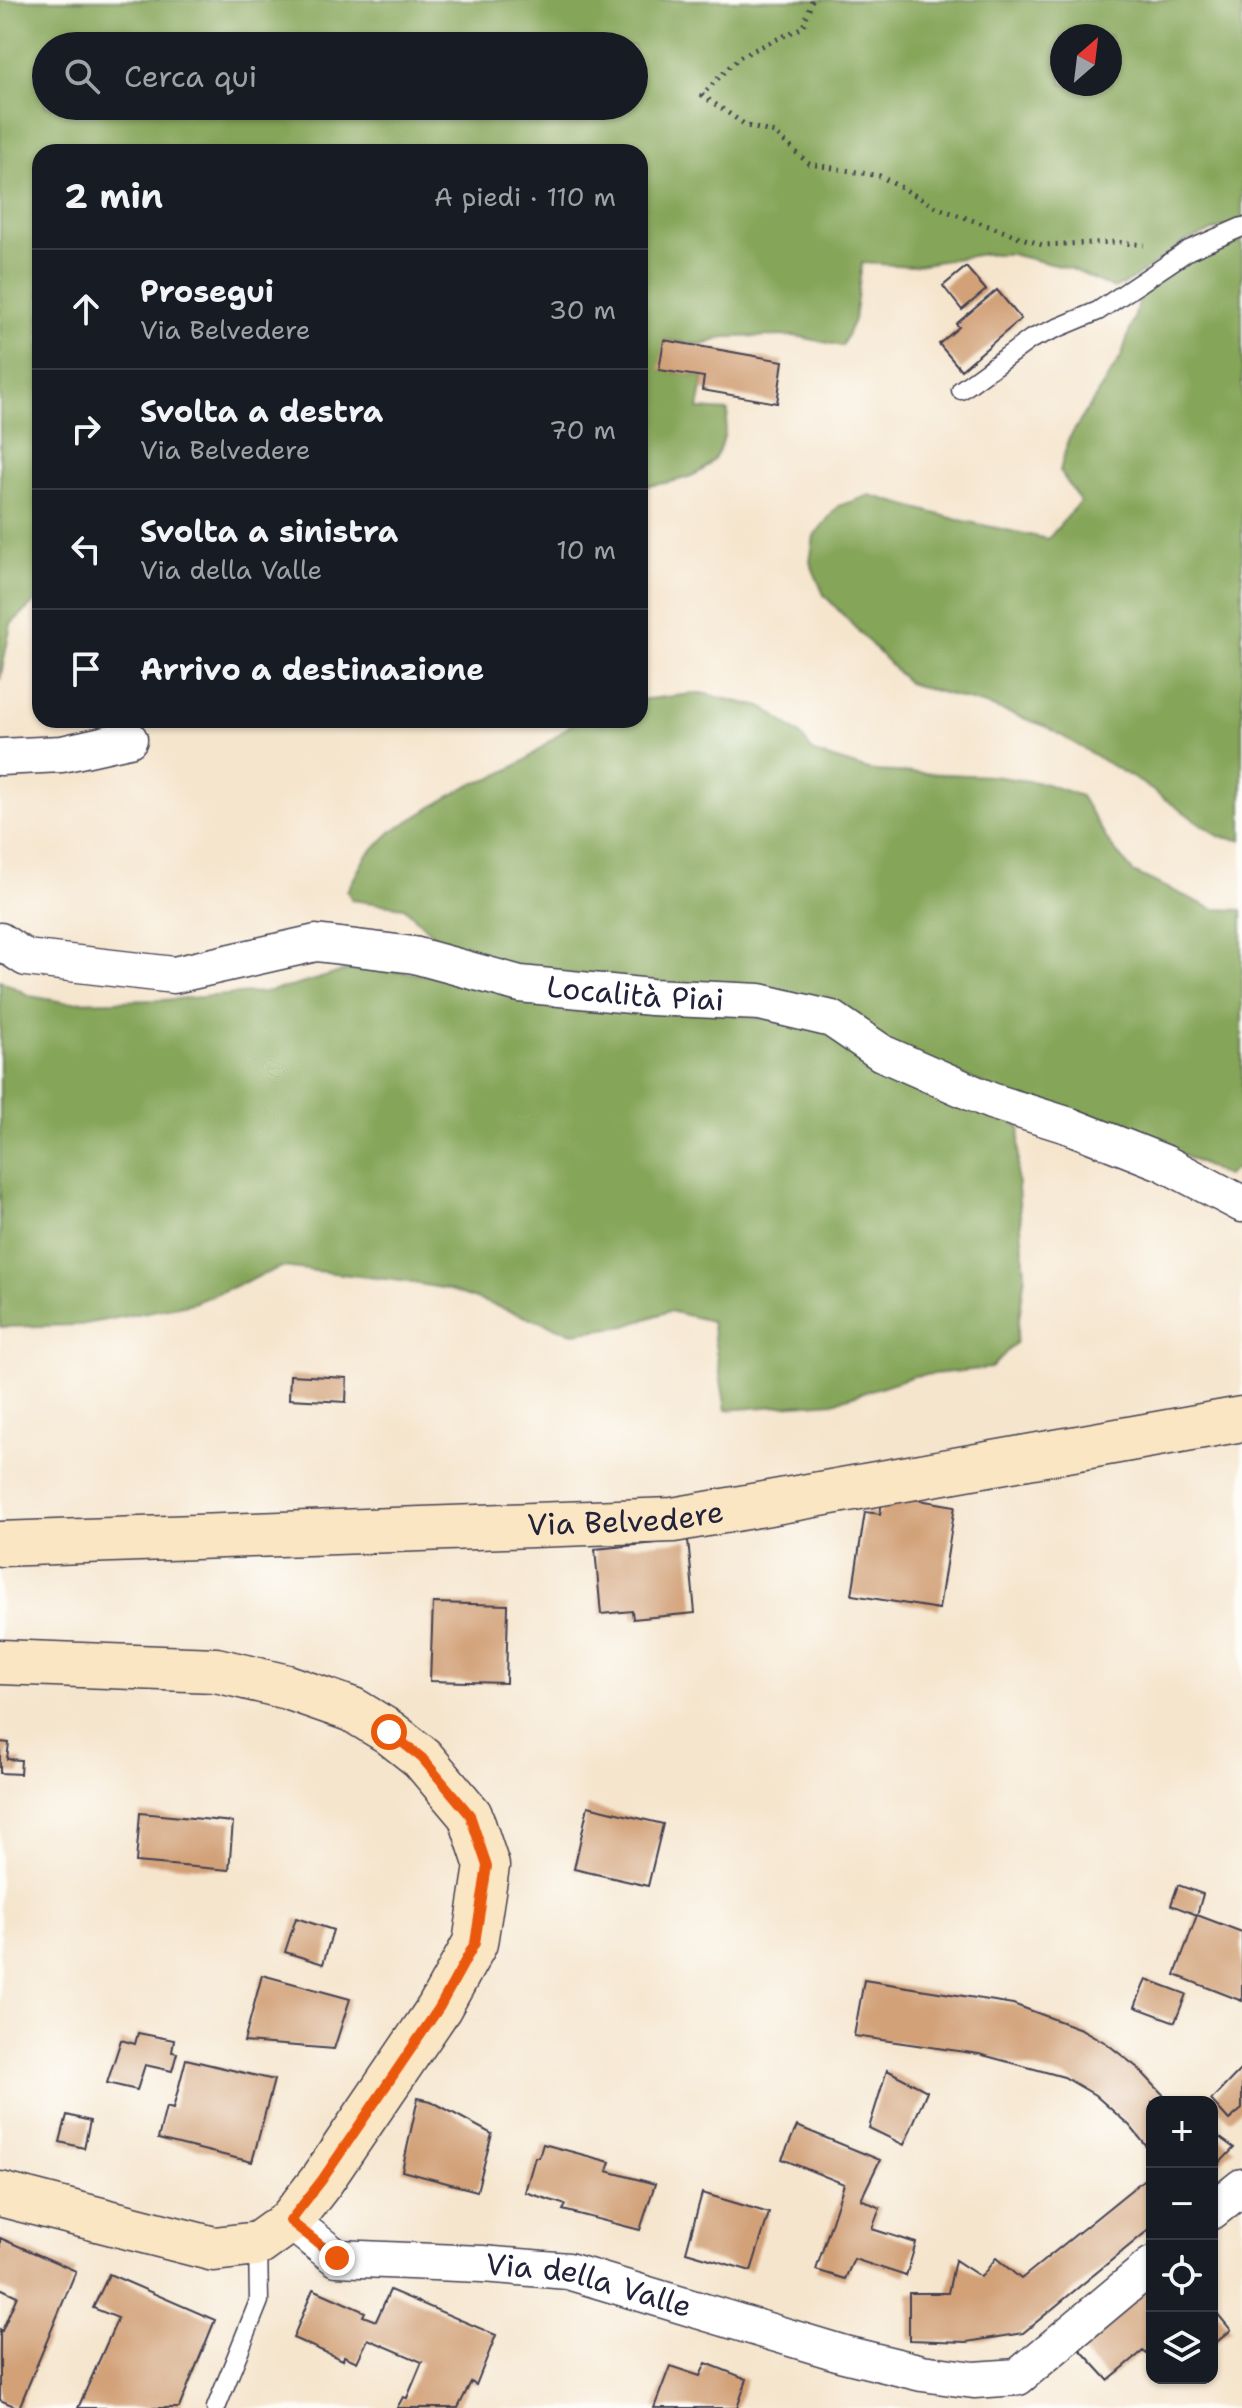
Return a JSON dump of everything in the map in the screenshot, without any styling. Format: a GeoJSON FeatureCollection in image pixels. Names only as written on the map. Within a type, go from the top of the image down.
{"type":"FeatureCollection","features":[{"type":"Feature","properties":{"kind":"street"},"geometry":{"type":"LineString","coordinates":[[0,757],[62,754],[129,739]]}},
{"type":"Feature","properties":{"kind":"street","name":"Località Piai"},"geometry":{"type":"LineString","coordinates":[[0,941],[26,958],[174,975],[316,943],[414,955],[520,984],[651,997],[760,1002],[832,1019],[882,1053],[991,1101],[1070,1126],[1164,1163],[1242,1204]]}},
{"type":"Feature","properties":{"kind":"street","name":"Via Belvedere"},"geometry":{"type":"LineString","coordinates":[[0,1544],[673,1520],[1242,1419]]}},
{"type":"Feature","properties":{"kind":"street"},"geometry":{"type":"LineString","coordinates":[[0,1662],[216,1670],[287,1687],[353,1710],[389,1732],[422,1758],[470,1815],[487,1866],[475,1943],[439,2008],[322,2180],[274,2232],[214,2249],[0,2194]]}},
{"type":"Feature","properties":{"kind":"street"},"geometry":{"type":"LineString","coordinates":[[1218,2206],[1242,2187]]}},
{"type":"Feature","properties":{"kind":"street"},"geometry":{"type":"LineString","coordinates":[[1218,2212],[1242,2222]]}},
{"type":"Feature","properties":{"kind":"street","name":"Via della Valle"},"geometry":{"type":"LineString","coordinates":[[274,2232],[337,2258],[568,2271],[844,2354],[922,2373],[974,2380],[1021,2393],[1146,2271]]}},
{"type":"Feature","properties":{"kind":"lane"},"geometry":{"type":"LineString","coordinates":[[961,390],[1031,339],[1098,311],[1189,250],[1242,227]]}},
{"type":"Feature","properties":{"kind":"lane"},"geometry":{"type":"LineString","coordinates":[[216,2408],[259,2301],[274,2232]]}},
{"type":"Feature","properties":{"kind":"path"},"geometry":{"type":"LineString","coordinates":[[812,0],[803,27],[739,57],[702,95],[747,126],[775,133],[809,164],[880,176],[938,208],[1042,245],[1116,242],[1189,250]]}},
{"type":"Feature","properties":{"kind":"green space"},"geometry":{"type":"Polygon","coordinates":[[[0,0],[1242,0],[1242,220],[1186,241],[1114,289],[1072,269],[1010,254],[983,254],[912,266],[862,263],[854,320],[842,346],[796,336],[725,337],[703,345],[665,340],[660,370],[704,377],[698,409],[728,411],[725,432],[713,461],[691,476],[648,486],[648,144],[32,144],[32,604],[11,624],[0,680],[0,0]]]}},
{"type":"Feature","properties":{"kind":"green space"},"geometry":{"type":"Polygon","coordinates":[[[1242,238],[1242,840],[1220,837],[1143,784],[1045,726],[908,683],[824,595],[810,562],[814,536],[838,506],[870,495],[955,519],[1048,539],[1080,502],[1060,471],[1068,440],[1121,357],[1142,294],[1194,256],[1242,238]]]}},
{"type":"Feature","properties":{"kind":"green space"},"geometry":{"type":"Polygon","coordinates":[[[701,693],[765,708],[800,735],[814,753],[872,771],[992,776],[1043,783],[1081,796],[1109,843],[1133,872],[1213,909],[1242,910],[1242,1164],[1226,1176],[1125,1127],[1027,1103],[880,1040],[610,984],[457,957],[404,907],[352,900],[347,891],[366,856],[392,831],[469,785],[491,779],[523,762],[567,728],[648,728],[648,699],[701,693]]]}},
{"type":"Feature","properties":{"kind":"green space"},"geometry":{"type":"Polygon","coordinates":[[[354,968],[816,1025],[1020,1126],[1017,1176],[1025,1274],[1016,1342],[991,1368],[914,1376],[834,1402],[726,1410],[711,1321],[669,1311],[626,1326],[573,1333],[447,1289],[282,1267],[193,1303],[80,1325],[0,1327],[0,980],[30,996],[64,1002],[163,1000],[264,992],[354,968]]]}},
{"type":"Feature","properties":{"kind":"building"},"geometry":{"type":"Polygon","coordinates":[[[966,267],[986,290],[962,310],[943,286],[966,267]]]}},
{"type":"Feature","properties":{"kind":"building"},"geometry":{"type":"Polygon","coordinates":[[[997,290],[1021,319],[961,370],[939,344],[959,327],[956,324],[997,290]]]}},
{"type":"Feature","properties":{"kind":"building"},"geometry":{"type":"Polygon","coordinates":[[[664,340],[783,361],[777,403],[702,390],[704,377],[659,370],[664,340]]]}},
{"type":"Feature","properties":{"kind":"building"},"geometry":{"type":"Polygon","coordinates":[[[290,1375],[347,1378],[346,1402],[289,1399],[290,1375]]]}},
{"type":"Feature","properties":{"kind":"building"},"geometry":{"type":"Polygon","coordinates":[[[883,1494],[955,1506],[939,1609],[852,1595],[865,1512],[880,1514],[883,1494]]]}},
{"type":"Feature","properties":{"kind":"building"},"geometry":{"type":"Polygon","coordinates":[[[688,1540],[695,1613],[633,1619],[632,1611],[601,1614],[595,1549],[688,1540]]]}},
{"type":"Feature","properties":{"kind":"building"},"geometry":{"type":"Polygon","coordinates":[[[433,1603],[508,1605],[506,1683],[430,1681],[433,1603]]]}},
{"type":"Feature","properties":{"kind":"building"},"geometry":{"type":"Polygon","coordinates":[[[0,1742],[9,1743],[7,1759],[21,1760],[20,1774],[0,1773],[0,1742]]]}},
{"type":"Feature","properties":{"kind":"building"},"geometry":{"type":"Polygon","coordinates":[[[588,1806],[663,1824],[648,1886],[574,1869],[588,1806]]]}},
{"type":"Feature","properties":{"kind":"building"},"geometry":{"type":"Polygon","coordinates":[[[140,1813],[233,1822],[229,1870],[136,1862],[140,1813]]]}},
{"type":"Feature","properties":{"kind":"building"},"geometry":{"type":"Polygon","coordinates":[[[1178,1885],[1203,1894],[1197,1915],[1171,1905],[1178,1885]]]}},
{"type":"Feature","properties":{"kind":"building"},"geometry":{"type":"Polygon","coordinates":[[[1197,1915],[1242,1932],[1242,2001],[1175,1975],[1197,1915]]]}},
{"type":"Feature","properties":{"kind":"building"},"geometry":{"type":"Polygon","coordinates":[[[296,1918],[333,1930],[323,1964],[285,1952],[296,1918]]]}},
{"type":"Feature","properties":{"kind":"building"},"geometry":{"type":"Polygon","coordinates":[[[262,1975],[350,1999],[334,2049],[244,2042],[262,1975]]]}},
{"type":"Feature","properties":{"kind":"building"},"geometry":{"type":"Polygon","coordinates":[[[1146,1979],[1186,1994],[1175,2022],[1135,2007],[1146,1979]]]}},
{"type":"Feature","properties":{"kind":"building"},"geometry":{"type":"Polygon","coordinates":[[[864,1980],[1013,2004],[1081,2029],[1106,2043],[1138,2068],[1164,2096],[1146,2096],[1146,2146],[1130,2126],[1095,2095],[1064,2077],[979,2054],[854,2036],[864,1980]]]}},
{"type":"Feature","properties":{"kind":"building"},"geometry":{"type":"Polygon","coordinates":[[[138,2033],[174,2040],[172,2052],[177,2053],[172,2071],[145,2065],[137,2090],[107,2083],[121,2040],[135,2044],[138,2033]]]}},
{"type":"Feature","properties":{"kind":"building"},"geometry":{"type":"Polygon","coordinates":[[[186,2059],[274,2080],[252,2162],[158,2139],[166,2107],[173,2109],[186,2059]]]}},
{"type":"Feature","properties":{"kind":"building"},"geometry":{"type":"Polygon","coordinates":[[[1242,2068],[1242,2109],[1229,2120],[1218,2108],[1218,2096],[1215,2096],[1242,2068]]]}},
{"type":"Feature","properties":{"kind":"building"},"geometry":{"type":"Polygon","coordinates":[[[887,2070],[927,2091],[904,2145],[869,2128],[887,2070]]]}},
{"type":"Feature","properties":{"kind":"building"},"geometry":{"type":"Polygon","coordinates":[[[418,2098],[431,2101],[492,2134],[477,2191],[402,2171],[418,2098]]]}},
{"type":"Feature","properties":{"kind":"building"},"geometry":{"type":"Polygon","coordinates":[[[67,2115],[90,2121],[84,2148],[60,2142],[67,2115]]]}},
{"type":"Feature","properties":{"kind":"building"},"geometry":{"type":"Polygon","coordinates":[[[797,2126],[880,2160],[861,2199],[880,2208],[872,2229],[916,2243],[906,2276],[854,2259],[845,2279],[816,2270],[844,2184],[782,2159],[797,2126]]]}},
{"type":"Feature","properties":{"kind":"building"},"geometry":{"type":"Polygon","coordinates":[[[1218,2136],[1234,2148],[1218,2165],[1218,2136]]]}},
{"type":"Feature","properties":{"kind":"building"},"geometry":{"type":"Polygon","coordinates":[[[543,2144],[610,2162],[607,2171],[655,2184],[640,2230],[563,2210],[566,2205],[525,2192],[535,2157],[539,2157],[543,2144]]]}},
{"type":"Feature","properties":{"kind":"building"},"geometry":{"type":"Polygon","coordinates":[[[1146,2178],[1146,2232],[1023,2333],[967,2342],[909,2340],[909,2293],[948,2293],[955,2260],[981,2277],[996,2258],[1021,2279],[1146,2178]]]}},
{"type":"Feature","properties":{"kind":"building"},"geometry":{"type":"Polygon","coordinates":[[[702,2193],[769,2213],[751,2271],[686,2252],[702,2193]]]}},
{"type":"Feature","properties":{"kind":"building"},"geometry":{"type":"Polygon","coordinates":[[[0,2238],[76,2271],[19,2408],[0,2400],[0,2330],[17,2296],[0,2288],[0,2238]]]}},
{"type":"Feature","properties":{"kind":"building"},"geometry":{"type":"Polygon","coordinates":[[[109,2274],[215,2320],[179,2408],[78,2408],[118,2318],[93,2308],[109,2274]]]}},
{"type":"Feature","properties":{"kind":"building"},"geometry":{"type":"Polygon","coordinates":[[[1146,2285],[1146,2353],[1143,2351],[1108,2380],[1076,2345],[1146,2285]]]}},
{"type":"Feature","properties":{"kind":"building"},"geometry":{"type":"Polygon","coordinates":[[[313,2289],[365,2312],[363,2316],[376,2321],[390,2290],[496,2335],[476,2385],[471,2382],[458,2408],[397,2408],[403,2397],[407,2398],[422,2362],[368,2339],[357,2362],[344,2356],[343,2360],[293,2338],[313,2289]]]}},
{"type":"Feature","properties":{"kind":"building"},"geometry":{"type":"Polygon","coordinates":[[[1218,2314],[1231,2330],[1218,2341],[1218,2314]]]}},
{"type":"Feature","properties":{"kind":"building"},"geometry":{"type":"Polygon","coordinates":[[[706,2363],[747,2379],[737,2408],[654,2408],[670,2366],[700,2376],[706,2363]]]}},
{"type":"Feature","properties":{"kind":"route"},"geometry":{"type":"LineString","coordinates":[[337,2258],[290,2221],[322,2180],[439,2008],[475,1943],[487,1866],[470,1815],[422,1758],[389,1732]]}}]}
